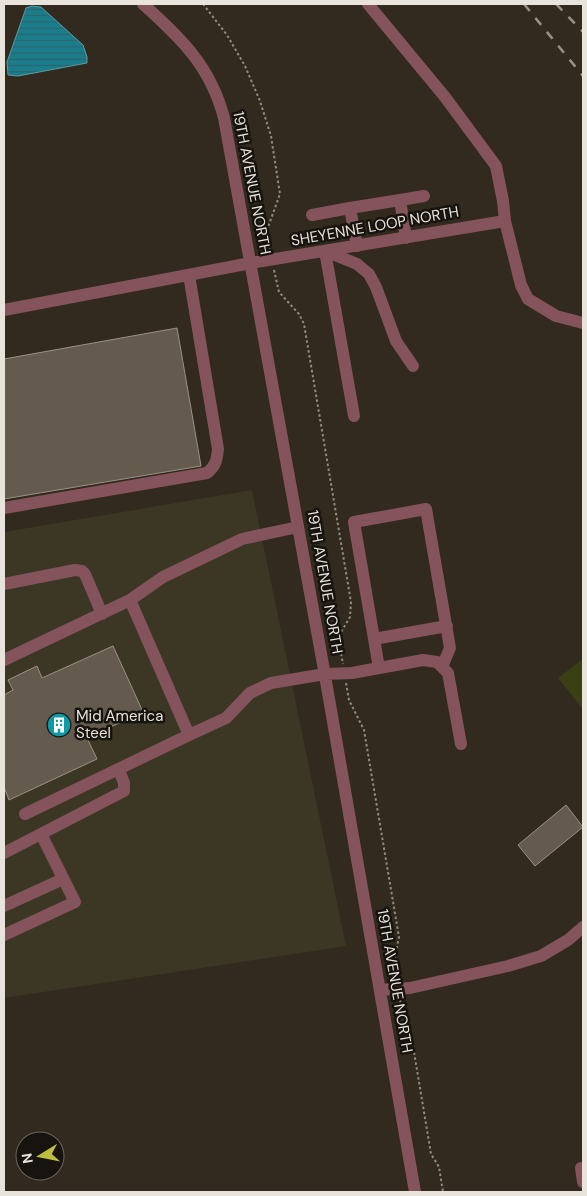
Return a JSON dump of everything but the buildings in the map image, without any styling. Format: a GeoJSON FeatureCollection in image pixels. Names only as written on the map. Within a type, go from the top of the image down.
{"type":"FeatureCollection","features":[{"type":"Feature","properties":{"kind":"street","name":"19TH AVENUE NORTH"},"geometry":{"type":"LineString","coordinates":[[143,4],[190,49],[205,70],[214,88],[224,118],[325,674],[414,1192]]}},
{"type":"Feature","properties":{"kind":"street"},"geometry":{"type":"LineString","coordinates":[[368,4],[445,97],[496,166],[505,221],[521,285],[528,299],[556,316],[583,323]]}},
{"type":"Feature","properties":{"kind":"street"},"geometry":{"type":"LineString","coordinates":[[312,215],[424,196]]}},
{"type":"Feature","properties":{"kind":"street"},"geometry":{"type":"LineString","coordinates":[[400,200],[406,238]]}},
{"type":"Feature","properties":{"kind":"street"},"geometry":{"type":"LineString","coordinates":[[350,208],[357,246]]}},
{"type":"Feature","properties":{"kind":"street","name":"SHEYENNE LOOP NORTH"},"geometry":{"type":"LineString","coordinates":[[4,310],[272,260],[505,221]]}},
{"type":"Feature","properties":{"kind":"street"},"geometry":{"type":"LineString","coordinates":[[325,251],[357,264],[369,274],[376,287],[396,341],[413,366]]}},
{"type":"Feature","properties":{"kind":"street"},"geometry":{"type":"LineString","coordinates":[[325,251],[354,416]]}},
{"type":"Feature","properties":{"kind":"street"},"geometry":{"type":"LineString","coordinates":[[4,508],[207,472],[213,469],[218,449],[189,275]]}},
{"type":"Feature","properties":{"kind":"street"},"geometry":{"type":"LineString","coordinates":[[379,668],[354,522],[426,509],[450,648],[442,667]]}},
{"type":"Feature","properties":{"kind":"street"},"geometry":{"type":"LineString","coordinates":[[4,660],[130,600],[163,577],[242,540],[298,527]]}},
{"type":"Feature","properties":{"kind":"street"},"geometry":{"type":"LineString","coordinates":[[4,584],[75,570],[82,571],[102,614]]}},
{"type":"Feature","properties":{"kind":"street"},"geometry":{"type":"LineString","coordinates":[[130,600],[189,735]]}},
{"type":"Feature","properties":{"kind":"street"},"geometry":{"type":"LineString","coordinates":[[374,639],[447,626]]}},
{"type":"Feature","properties":{"kind":"street"},"geometry":{"type":"LineString","coordinates":[[25,814],[226,718],[250,693],[260,687],[271,683],[325,674],[379,668],[423,660],[437,662],[448,673],[461,744]]}},
{"type":"Feature","properties":{"kind":"street"},"geometry":{"type":"LineString","coordinates":[[4,853],[124,791],[124,783],[119,770]]}},
{"type":"Feature","properties":{"kind":"street"},"geometry":{"type":"LineString","coordinates":[[4,935],[75,902],[41,834]]}},
{"type":"Feature","properties":{"kind":"street"},"geometry":{"type":"LineString","coordinates":[[4,906],[63,879]]}},
{"type":"Feature","properties":{"kind":"street"},"geometry":{"type":"LineString","coordinates":[[380,990],[410,988],[500,968],[541,956],[568,940],[583,928]]}},
{"type":"Feature","properties":{"kind":"street"},"geometry":{"type":"LineString","coordinates":[[583,1168],[581,1168],[583,1182]]}},
{"type":"Feature","properties":{"kind":"path"},"geometry":{"type":"LineString","coordinates":[[204,4],[227,35],[245,66],[260,101],[271,136],[280,194],[267,230],[279,292],[299,314],[304,324],[351,602],[350,617],[341,632],[339,643],[349,700],[364,730],[399,937],[394,962],[398,989],[404,1019],[410,1028],[431,1154],[439,1168],[444,1192]]}},
{"type":"Feature","properties":{"kind":"shaded area"},"geometry":{"type":"Polygon","coordinates":[[[252,490],[346,946],[4,998],[4,532],[252,490]]]}},
{"type":"Feature","properties":{"kind":"green space"},"geometry":{"type":"Polygon","coordinates":[[[583,659],[583,709],[558,678],[583,659]]]}},
{"type":"Feature","properties":{"kind":"water"},"geometry":{"type":"Polygon","coordinates":[[[32,6],[41,7],[83,45],[87,63],[18,76],[8,75],[7,62],[26,8],[32,6]]]}},
{"type":"Feature","properties":{"kind":"railway"},"geometry":{"type":"LineString","coordinates":[[524,4],[583,76]]}},
{"type":"Feature","properties":{"kind":"railway"},"geometry":{"type":"LineString","coordinates":[[556,4],[583,32]]}},
{"type":"Feature","properties":{"kind":"place","name":"Mid America Steel"},"geometry":{"type":"Point","coordinates":[59,725]}}]}
